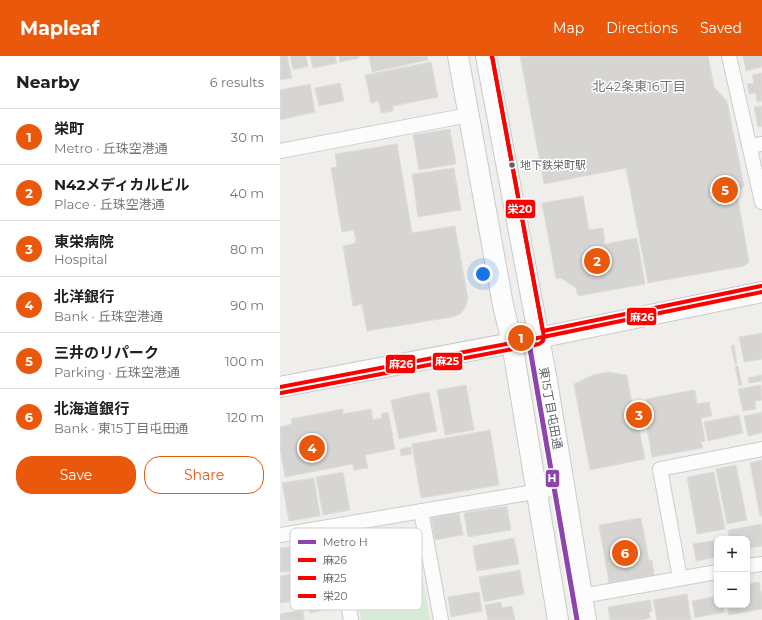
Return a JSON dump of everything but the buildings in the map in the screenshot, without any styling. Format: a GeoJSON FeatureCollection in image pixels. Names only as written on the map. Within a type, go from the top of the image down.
{"type":"FeatureCollection","features":[{"type":"Feature","properties":{"kind":"street"},"geometry":{"type":"LineString","coordinates":[[458,56],[503,305],[512,343],[558,620]]}},
{"type":"Feature","properties":{"kind":"street","name":"東15丁目屯田通"},"geometry":{"type":"LineString","coordinates":[[486,56],[538,338],[586,620]]}},
{"type":"Feature","properties":{"kind":"street"},"geometry":{"type":"LineString","coordinates":[[730,56],[756,145],[762,202]]}},
{"type":"Feature","properties":{"kind":"street"},"geometry":{"type":"LineString","coordinates":[[280,151],[469,115]]}},
{"type":"Feature","properties":{"kind":"street"},"geometry":{"type":"LineString","coordinates":[[280,387],[538,338],[762,292]]}},
{"type":"Feature","properties":{"kind":"street"},"geometry":{"type":"LineString","coordinates":[[680,578],[660,469],[762,449]]}},
{"type":"Feature","properties":{"kind":"street"},"geometry":{"type":"LineString","coordinates":[[322,528],[564,487]]}},
{"type":"Feature","properties":{"kind":"street"},"geometry":{"type":"LineString","coordinates":[[421,511],[441,620]]}},
{"type":"Feature","properties":{"kind":"street"},"geometry":{"type":"LineString","coordinates":[[280,535],[290,533]]}},
{"type":"Feature","properties":{"kind":"street"},"geometry":{"type":"LineString","coordinates":[[750,566],[762,564]]}},
{"type":"Feature","properties":{"kind":"street"},"geometry":{"type":"LineString","coordinates":[[582,596],[714,572]]}},
{"type":"Feature","properties":{"kind":"street"},"geometry":{"type":"LineString","coordinates":[[349,610],[351,620]]}},
{"type":"Feature","properties":{"kind":"green space"},"geometry":{"type":"Polygon","coordinates":[[[422,575],[430,620],[361,620],[359,610],[422,610],[422,575]]]}},
{"type":"Feature","properties":{"kind":"metro line","name":"H"},"geometry":{"type":"LineString","coordinates":[[528,337],[577,620]]}},
{"type":"Feature","properties":{"kind":"transit line","name":"麻25"},"geometry":{"type":"LineString","coordinates":[[281,393],[539,344],[543,341],[544,337],[492,56]]}},
{"type":"Feature","properties":{"kind":"transit line","name":"栄20"},"geometry":{"type":"LineString","coordinates":[[492,56],[543,331],[761,286]]}},
{"type":"Feature","properties":{"kind":"transit line","name":"麻26"},"geometry":{"type":"LineString","coordinates":[[280,387],[538,338],[762,292]]}},
{"type":"Feature","properties":{"kind":"place","name":"地下鉄栄町駅"},"geometry":{"type":"Point","coordinates":[512,165]}},
{"type":"Feature","properties":{"kind":"place","name":"三井のリパーク"},"geometry":{"type":"Point","coordinates":[725,190]}},
{"type":"Feature","properties":{"kind":"place","name":"N42メディカルビル"},"geometry":{"type":"Point","coordinates":[597,261]}},
{"type":"Feature","properties":{"kind":"place","name":"栄町"},"geometry":{"type":"Point","coordinates":[521,338]}},
{"type":"Feature","properties":{"kind":"place","name":"東栄病院"},"geometry":{"type":"Point","coordinates":[639,415]}},
{"type":"Feature","properties":{"kind":"place","name":"北洋銀行"},"geometry":{"type":"Point","coordinates":[312,448]}},
{"type":"Feature","properties":{"kind":"place","name":"北海道銀行"},"geometry":{"type":"Point","coordinates":[625,553]}},
{"type":"Feature","properties":{"kind":"district","name":"北42条東16丁目"},"geometry":{"type":"Point","coordinates":[639,86]}}]}
